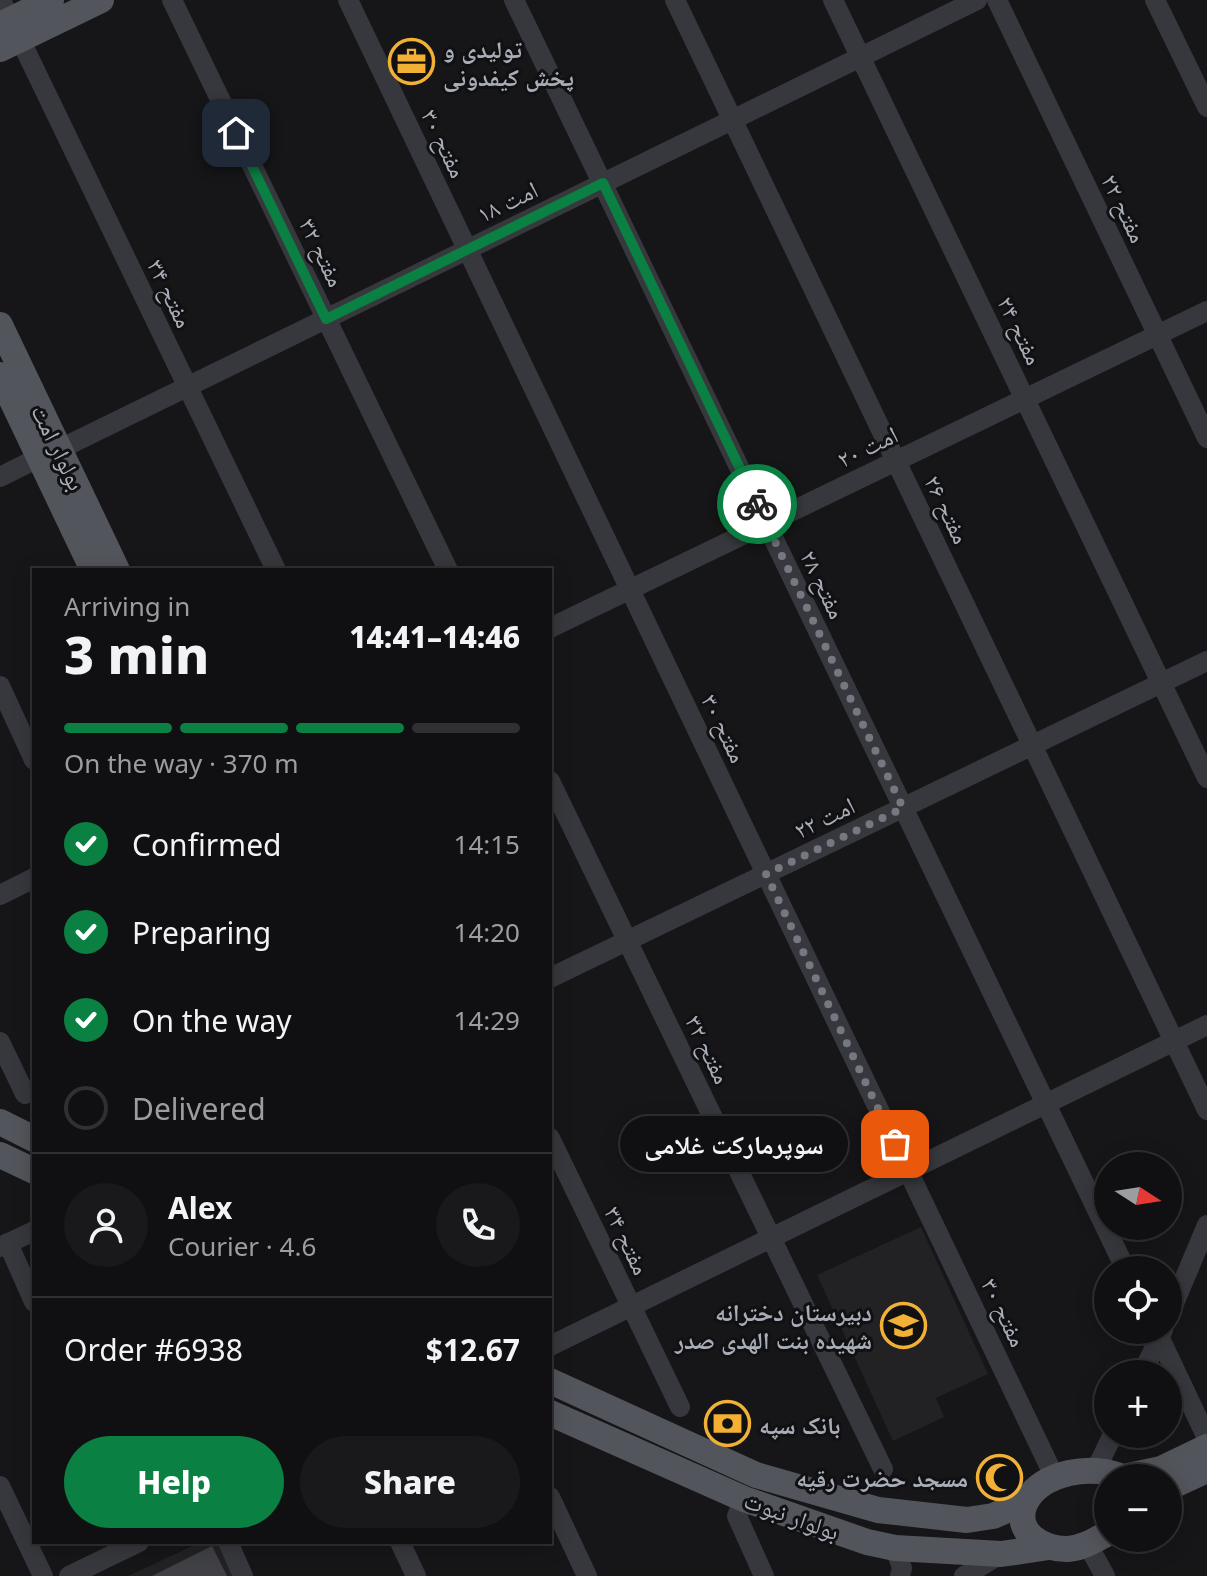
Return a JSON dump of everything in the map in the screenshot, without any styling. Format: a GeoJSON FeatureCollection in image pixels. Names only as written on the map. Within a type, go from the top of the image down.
{"type":"FeatureCollection","features":[{"type":"Feature","properties":{"kind":"main road"},"geometry":{"type":"LineString","coordinates":[[6,27],[51,0]]}},
{"type":"Feature","properties":{"kind":"main road"},"geometry":{"type":"LineString","coordinates":[[6,27],[101,0]]}},
{"type":"Feature","properties":{"kind":"main road","name":"بولوار امت"},"geometry":{"type":"LineString","coordinates":[[0,325],[92,568]]}},
{"type":"Feature","properties":{"kind":"main road","name":"بولوار امت"},"geometry":{"type":"LineString","coordinates":[[0,375],[50,453],[116,568]]}},
{"type":"Feature","properties":{"kind":"main road"},"geometry":{"type":"LineString","coordinates":[[0,1122],[32,1138]]}},
{"type":"Feature","properties":{"kind":"main road"},"geometry":{"type":"LineString","coordinates":[[0,1155],[32,1170]]}},
{"type":"Feature","properties":{"kind":"main road","name":"بولوار نبوت"},"geometry":{"type":"LineString","coordinates":[[552,1382],[756,1475],[878,1510],[967,1520],[993,1516],[1026,1502],[1040,1487],[1055,1478]]}},
{"type":"Feature","properties":{"kind":"main road","name":"بولوار نبوت"},"geometry":{"type":"LineString","coordinates":[[552,1414],[744,1499],[867,1542],[895,1548],[1001,1554],[1049,1547],[1067,1549],[1094,1540]]}},
{"type":"Feature","properties":{"kind":"main road"},"geometry":{"type":"LineString","coordinates":[[1171,1464],[1207,1447]]}},
{"type":"Feature","properties":{"kind":"main road"},"geometry":{"type":"LineString","coordinates":[[1055,1478],[1080,1470],[1094,1470]]}},
{"type":"Feature","properties":{"kind":"main road"},"geometry":{"type":"LineString","coordinates":[[1182,1482],[1207,1470]]}},
{"type":"Feature","properties":{"kind":"main road"},"geometry":{"type":"LineString","coordinates":[[1026,1502],[1022,1516],[1026,1530],[1035,1541],[1049,1547]]}},
{"type":"Feature","properties":{"kind":"street","name":"مفتح ۳۲"},"geometry":{"type":"LineString","coordinates":[[172,0],[447,568]]}},
{"type":"Feature","properties":{"kind":"street","name":"مفتح ۳۰"},"geometry":{"type":"LineString","coordinates":[[348,0],[1055,1478]]}},
{"type":"Feature","properties":{"kind":"street","name":"مفتح ۲۸"},"geometry":{"type":"LineString","coordinates":[[514,0],[1119,1256]]}},
{"type":"Feature","properties":{"kind":"street","name":"مفتح ۲۶"},"geometry":{"type":"LineString","coordinates":[[675,0],[1207,1110]]}},
{"type":"Feature","properties":{"kind":"street","name":"مفتح ۲۴"},"geometry":{"type":"LineString","coordinates":[[833,0],[1207,778]]}},
{"type":"Feature","properties":{"kind":"street","name":"امت ۱۸"},"geometry":{"type":"LineString","coordinates":[[0,477],[977,0]]}},
{"type":"Feature","properties":{"kind":"street","name":"مفتح ۲۲"},"geometry":{"type":"LineString","coordinates":[[997,0],[1207,438]]}},
{"type":"Feature","properties":{"kind":"street"},"geometry":{"type":"LineString","coordinates":[[1155,0],[1207,107]]}},
{"type":"Feature","properties":{"kind":"street","name":"مفتح ۳۴"},"geometry":{"type":"LineString","coordinates":[[6,27],[275,568]]}},
{"type":"Feature","properties":{"kind":"street","name":"امت ۲۰"},"geometry":{"type":"LineString","coordinates":[[552,627],[1207,311]]}},
{"type":"Feature","properties":{"kind":"street","name":"امت ۲۲"},"geometry":{"type":"LineString","coordinates":[[552,977],[1207,661]]}},
{"type":"Feature","properties":{"kind":"street"},"geometry":{"type":"LineString","coordinates":[[0,686],[32,756]]}},
{"type":"Feature","properties":{"kind":"street","name":"مفتح ۳۲"},"geometry":{"type":"LineString","coordinates":[[552,785],[883,1469]]}},
{"type":"Feature","properties":{"kind":"street"},"geometry":{"type":"LineString","coordinates":[[0,895],[32,879]]}},
{"type":"Feature","properties":{"kind":"street"},"geometry":{"type":"LineString","coordinates":[[552,1345],[1207,1025]]}},
{"type":"Feature","properties":{"kind":"street"},"geometry":{"type":"LineString","coordinates":[[0,1042],[25,1094]]}},
{"type":"Feature","properties":{"kind":"street","name":"مفتح ۳۴"},"geometry":{"type":"LineString","coordinates":[[552,1142],[680,1407]]}},
{"type":"Feature","properties":{"kind":"street"},"geometry":{"type":"LineString","coordinates":[[1182,1285],[1207,1225]]}},
{"type":"Feature","properties":{"kind":"street"},"geometry":{"type":"LineString","coordinates":[[32,1232],[4,1245],[32,1298]]}},
{"type":"Feature","properties":{"kind":"street"},"geometry":{"type":"LineString","coordinates":[[1164,1344],[1207,1438]]}},
{"type":"Feature","properties":{"kind":"street"},"geometry":{"type":"LineString","coordinates":[[0,1486],[43,1576]]}},
{"type":"Feature","properties":{"kind":"street"},"geometry":{"type":"LineString","coordinates":[[744,1499],[737,1516],[764,1576]]}},
{"type":"Feature","properties":{"kind":"street"},"geometry":{"type":"LineString","coordinates":[[552,1501],[587,1576]]}},
{"type":"Feature","properties":{"kind":"street"},"geometry":{"type":"LineString","coordinates":[[69,1576],[135,1544]]}},
{"type":"Feature","properties":{"kind":"street"},"geometry":{"type":"LineString","coordinates":[[229,1544],[243,1576]]}},
{"type":"Feature","properties":{"kind":"street"},"geometry":{"type":"LineString","coordinates":[[401,1544],[416,1576]]}},
{"type":"Feature","properties":{"kind":"street"},"geometry":{"type":"LineString","coordinates":[[895,1548],[902,1568],[900,1576]]}},
{"type":"Feature","properties":{"kind":"street"},"geometry":{"type":"LineString","coordinates":[[1100,1552],[1105,1576]]}},
{"type":"Feature","properties":{"kind":"street"},"geometry":{"type":"LineString","coordinates":[[964,1576],[1001,1554]]}},
{"type":"Feature","properties":{"kind":"shaded area","name":"دبیرستان دخترانه شهیده بنت الهدی صدر"},"geometry":{"type":"Polygon","coordinates":[[[921,1227],[988,1374],[936,1398],[944,1417],[893,1441],[817,1275],[921,1227]]]}},
{"type":"Feature","properties":{"kind":"shaded area"},"geometry":{"type":"Polygon","coordinates":[[[197,1544],[219,1544],[235,1576],[128,1576],[197,1544]]]}},
{"type":"Feature","properties":{"kind":"building"},"geometry":{"type":"Polygon","coordinates":[[[212,1546],[227,1576],[152,1576],[212,1546]]]}},
{"type":"Feature","properties":{"kind":"way so far"},"geometry":{"type":"LineString","coordinates":[[757,504],[903,808],[766,874],[895,1144]]}},
{"type":"Feature","properties":{"kind":"place","name":"تولیدی و پخش کیفدونی"},"geometry":{"type":"Point","coordinates":[412,62]}},
{"type":"Feature","properties":{"kind":"place","name":"سوپرمارکت غلامی"},"geometry":{"type":"Point","coordinates":[895,1144]}},
{"type":"Feature","properties":{"kind":"place","name":"دبیرستان دخترانه شهیده بنت الهدی صدر"},"geometry":{"type":"Point","coordinates":[903,1325]}},
{"type":"Feature","properties":{"kind":"place","name":"بانک سپه"},"geometry":{"type":"Point","coordinates":[728,1424]}},
{"type":"Feature","properties":{"kind":"place","name":"مسجد حضرت رقیه"},"geometry":{"type":"Point","coordinates":[999,1477]}},
{"type":"Feature","properties":{"kind":"route"},"geometry":{"type":"LineString","coordinates":[[236,133],[326,319],[603,183],[757,504]]}}]}
